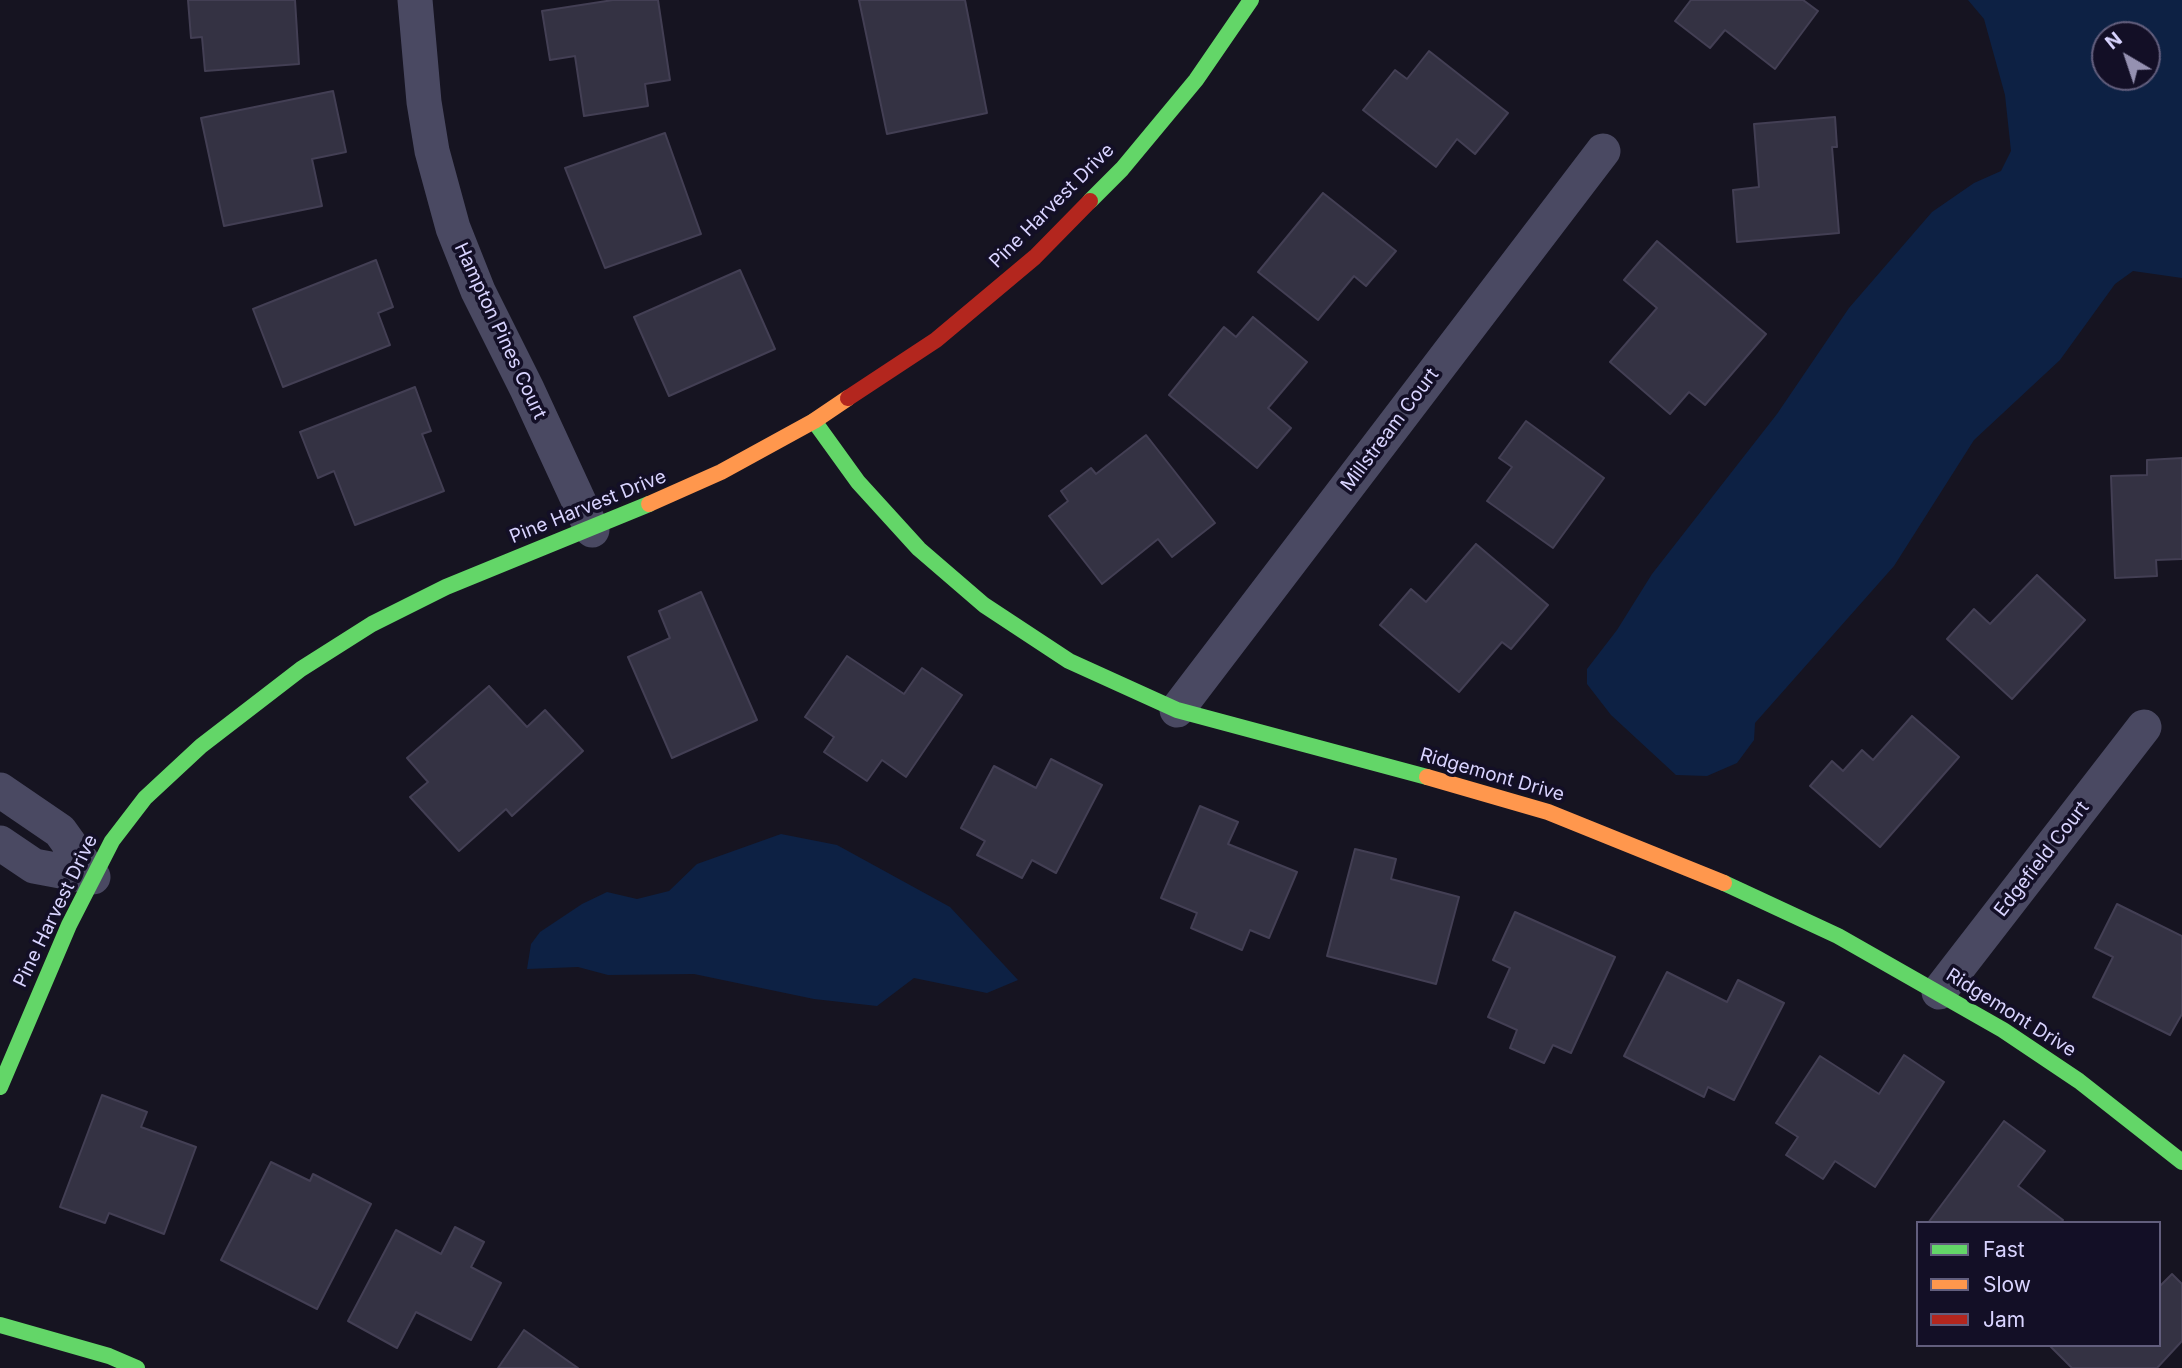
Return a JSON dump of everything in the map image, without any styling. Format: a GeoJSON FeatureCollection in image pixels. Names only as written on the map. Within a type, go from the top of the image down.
{"type":"FeatureCollection","features":[{"type":"Feature","properties":{"kind":"street","name":"Hampton Pines Court"},"geometry":{"type":"LineString","coordinates":[[415,0],[426,114],[442,192],[453,228],[478,291],[592,530]]}},
{"type":"Feature","properties":{"kind":"street","name":"Pine Harvest Drive"},"geometry":{"type":"LineString","coordinates":[[0,1087],[93,877],[112,841],[145,798],[201,746],[301,669],[407,606],[592,530],[721,472],[814,421],[936,340],[1035,257],[1155,130],[1196,80],[1251,0]]}},
{"type":"Feature","properties":{"kind":"street","name":"Millstream Court"},"geometry":{"type":"LineString","coordinates":[[1177,709],[1603,151]]}},
{"type":"Feature","properties":{"kind":"street","name":"Ridgemont Drive"},"geometry":{"type":"LineString","coordinates":[[814,421],[858,482],[919,549],[984,606],[1069,661],[1177,709],[1477,790],[1560,817],[1757,897],[1939,992],[2079,1081],[2182,1162]]}},
{"type":"Feature","properties":{"kind":"street","name":"Edgefield Court"},"geometry":{"type":"LineString","coordinates":[[1939,992],[2144,727]]}},
{"type":"Feature","properties":{"kind":"street"},"geometry":{"type":"LineString","coordinates":[[0,790],[60,831],[93,877]]}},
{"type":"Feature","properties":{"kind":"street"},"geometry":{"type":"LineString","coordinates":[[0,843],[34,866],[93,877]]}},
{"type":"Feature","properties":{"kind":"street"},"geometry":{"type":"LineString","coordinates":[[0,1325],[109,1356],[137,1368]]}},
{"type":"Feature","properties":{"kind":"water"},"geometry":{"type":"Polygon","coordinates":[[[1968,0],[2182,0],[2182,278],[2133,271],[2115,284],[2060,360],[1974,440],[1894,566],[1755,723],[1754,740],[1737,763],[1707,776],[1676,775],[1611,715],[1587,684],[1587,669],[1617,630],[1652,574],[1777,414],[1849,308],[1932,212],[1974,183],[2001,171],[2011,151],[2005,95],[1984,19],[1968,0]]]}},
{"type":"Feature","properties":{"kind":"water"},"geometry":{"type":"Polygon","coordinates":[[[781,834],[837,845],[950,907],[1018,980],[987,993],[914,978],[877,1006],[814,999],[694,974],[608,975],[578,967],[527,969],[531,944],[540,932],[582,904],[607,892],[637,899],[669,891],[697,864],[781,834]]]}},
{"type":"Feature","properties":{"kind":"building"},"geometry":{"type":"Polygon","coordinates":[[[188,0],[295,0],[299,64],[205,71],[202,37],[191,38],[188,0]]]}},
{"type":"Feature","properties":{"kind":"building"},"geometry":{"type":"Polygon","coordinates":[[[613,0],[658,0],[670,80],[645,84],[648,106],[584,116],[575,56],[550,60],[542,11],[613,0]]]}},
{"type":"Feature","properties":{"kind":"building"},"geometry":{"type":"Polygon","coordinates":[[[859,0],[965,0],[987,113],[887,134],[859,0]]]}},
{"type":"Feature","properties":{"kind":"building"},"geometry":{"type":"Polygon","coordinates":[[[1691,0],[1803,0],[1818,11],[1775,69],[1725,30],[1710,48],[1675,21],[1691,0]]]}},
{"type":"Feature","properties":{"kind":"building"},"geometry":{"type":"Polygon","coordinates":[[[1429,51],[1508,113],[1475,154],[1457,139],[1436,167],[1363,110],[1395,70],[1407,79],[1429,51]]]}},
{"type":"Feature","properties":{"kind":"building"},"geometry":{"type":"Polygon","coordinates":[[[333,91],[346,152],[312,159],[322,206],[224,226],[201,118],[333,91]]]}},
{"type":"Feature","properties":{"kind":"building"},"geometry":{"type":"Polygon","coordinates":[[[1835,117],[1837,147],[1832,147],[1839,233],[1737,242],[1733,190],[1759,187],[1754,124],[1835,117]]]}},
{"type":"Feature","properties":{"kind":"building"},"geometry":{"type":"Polygon","coordinates":[[[665,133],[701,234],[605,268],[565,168],[665,133]]]}},
{"type":"Feature","properties":{"kind":"building"},"geometry":{"type":"Polygon","coordinates":[[[1323,193],[1396,251],[1366,286],[1354,276],[1318,320],[1258,272],[1323,193]]]}},
{"type":"Feature","properties":{"kind":"building"},"geometry":{"type":"Polygon","coordinates":[[[1657,241],[1766,334],[1705,405],[1689,392],[1670,414],[1610,362],[1657,308],[1624,280],[1657,241]]]}},
{"type":"Feature","properties":{"kind":"building"},"geometry":{"type":"Polygon","coordinates":[[[376,260],[393,307],[378,313],[390,345],[283,387],[253,309],[376,260]]]}},
{"type":"Feature","properties":{"kind":"building"},"geometry":{"type":"Polygon","coordinates":[[[740,270],[775,349],[669,396],[634,317],[740,270]]]}},
{"type":"Feature","properties":{"kind":"building"},"geometry":{"type":"Polygon","coordinates":[[[1253,317],[1307,362],[1268,408],[1291,428],[1257,468],[1169,395],[1224,327],[1236,337],[1253,317]]]}},
{"type":"Feature","properties":{"kind":"building"},"geometry":{"type":"Polygon","coordinates":[[[415,387],[431,431],[422,434],[444,491],[355,525],[334,471],[318,478],[300,432],[415,387]]]}},
{"type":"Feature","properties":{"kind":"building"},"geometry":{"type":"Polygon","coordinates":[[[1526,421],[1604,478],[1553,548],[1487,501],[1512,467],[1499,458],[1526,421]]]}},
{"type":"Feature","properties":{"kind":"building"},"geometry":{"type":"Polygon","coordinates":[[[1146,435],[1215,523],[1172,557],[1158,539],[1102,584],[1049,516],[1068,501],[1061,491],[1091,468],[1096,474],[1146,435]]]}},
{"type":"Feature","properties":{"kind":"building"},"geometry":{"type":"Polygon","coordinates":[[[2182,458],[2182,559],[2156,560],[2157,576],[2115,578],[2111,476],[2147,475],[2147,460],[2182,458]]]}},
{"type":"Feature","properties":{"kind":"building"},"geometry":{"type":"Polygon","coordinates":[[[1476,544],[1548,605],[1511,649],[1502,642],[1459,692],[1380,625],[1411,589],[1426,602],[1476,544]]]}},
{"type":"Feature","properties":{"kind":"building"},"geometry":{"type":"Polygon","coordinates":[[[2037,575],[2085,620],[2012,699],[1947,639],[1974,609],[1990,624],[2037,575]]]}},
{"type":"Feature","properties":{"kind":"building"},"geometry":{"type":"Polygon","coordinates":[[[701,592],[757,720],[672,758],[628,657],[670,638],[659,611],[701,592]]]}},
{"type":"Feature","properties":{"kind":"building"},"geometry":{"type":"Polygon","coordinates":[[[847,656],[904,694],[922,668],[962,695],[906,777],[882,760],[867,781],[824,752],[834,737],[805,717],[847,656]]]}},
{"type":"Feature","properties":{"kind":"building"},"geometry":{"type":"Polygon","coordinates":[[[489,686],[527,727],[545,710],[583,751],[512,816],[506,809],[459,851],[410,797],[428,782],[407,758],[489,686]]]}},
{"type":"Feature","properties":{"kind":"building"},"geometry":{"type":"Polygon","coordinates":[[[1912,716],[1959,757],[1880,847],[1810,786],[1832,761],[1843,771],[1862,750],[1873,760],[1912,716]]]}},
{"type":"Feature","properties":{"kind":"building"},"geometry":{"type":"Polygon","coordinates":[[[1051,759],[1102,785],[1056,873],[1032,860],[1022,878],[977,855],[985,841],[961,828],[994,766],[1036,788],[1051,759]]]}},
{"type":"Feature","properties":{"kind":"building"},"geometry":{"type":"Polygon","coordinates":[[[1200,806],[1238,822],[1228,844],[1297,872],[1269,938],[1250,930],[1242,950],[1191,928],[1197,913],[1161,898],[1200,806]]]}},
{"type":"Feature","properties":{"kind":"building"},"geometry":{"type":"Polygon","coordinates":[[[1355,849],[1396,859],[1391,879],[1459,897],[1436,984],[1327,956],[1355,849]]]}},
{"type":"Feature","properties":{"kind":"building"},"geometry":{"type":"Polygon","coordinates":[[[2117,904],[2182,936],[2182,1014],[2170,1035],[2093,997],[2113,957],[2095,948],[2117,904]]]}},
{"type":"Feature","properties":{"kind":"building"},"geometry":{"type":"Polygon","coordinates":[[[1515,912],[1615,957],[1571,1053],[1553,1045],[1544,1063],[1510,1048],[1517,1030],[1488,1017],[1510,968],[1493,960],[1515,912]]]}},
{"type":"Feature","properties":{"kind":"building"},"geometry":{"type":"Polygon","coordinates":[[[1667,972],[1727,1002],[1738,980],[1784,1003],[1734,1100],[1708,1087],[1704,1097],[1624,1056],[1667,972]]]}},
{"type":"Feature","properties":{"kind":"building"},"geometry":{"type":"Polygon","coordinates":[[[1904,1055],[1944,1082],[1875,1187],[1835,1161],[1823,1179],[1786,1155],[1798,1137],[1776,1123],[1820,1056],[1879,1094],[1904,1055]]]}},
{"type":"Feature","properties":{"kind":"building"},"geometry":{"type":"Polygon","coordinates":[[[102,1095],[147,1112],[141,1127],[196,1147],[164,1234],[109,1213],[105,1223],[60,1207],[102,1095]]]}},
{"type":"Feature","properties":{"kind":"building"},"geometry":{"type":"Polygon","coordinates":[[[2004,1121],[2045,1151],[2018,1186],[2062,1221],[1929,1221],[2004,1121]]]}},
{"type":"Feature","properties":{"kind":"building"},"geometry":{"type":"Polygon","coordinates":[[[271,1162],[310,1181],[313,1174],[371,1204],[317,1309],[221,1260],[271,1162]]]}},
{"type":"Feature","properties":{"kind":"building"},"geometry":{"type":"Polygon","coordinates":[[[455,1227],[484,1242],[471,1267],[501,1283],[471,1340],[416,1312],[397,1348],[348,1321],[396,1230],[441,1254],[455,1227]]]}},
{"type":"Feature","properties":{"kind":"building"},"geometry":{"type":"Polygon","coordinates":[[[2172,1274],[2182,1284],[2182,1341],[2157,1368],[2072,1368],[2051,1347],[2161,1347],[2161,1285],[2172,1274]]]}},
{"type":"Feature","properties":{"kind":"building"},"geometry":{"type":"Polygon","coordinates":[[[524,1330],[578,1368],[498,1368],[524,1330]]]}},
{"type":"Feature","properties":{"kind":"traffic: fast"},"geometry":{"type":"LineString","coordinates":[[1090,201],[1122,169],[1196,80],[1251,0]]}},
{"type":"Feature","properties":{"kind":"traffic: fast"},"geometry":{"type":"LineString","coordinates":[[814,421],[858,482],[919,549],[984,605],[1069,661],[1177,710],[1427,777]]}},
{"type":"Feature","properties":{"kind":"traffic: fast"},"geometry":{"type":"LineString","coordinates":[[0,1087],[69,925],[112,841],[145,798],[201,746],[301,669],[372,624],[446,587],[649,504]]}},
{"type":"Feature","properties":{"kind":"traffic: fast"},"geometry":{"type":"LineString","coordinates":[[1724,883],[1838,936],[2003,1030],[2079,1081],[2182,1162]]}},
{"type":"Feature","properties":{"kind":"traffic: fast"},"geometry":{"type":"LineString","coordinates":[[0,1325],[109,1356],[137,1368]]}},
{"type":"Feature","properties":{"kind":"traffic: slow"},"geometry":{"type":"LineString","coordinates":[[649,504],[721,472],[814,421],[848,398]]}},
{"type":"Feature","properties":{"kind":"traffic: slow"},"geometry":{"type":"LineString","coordinates":[[1427,777],[1548,812],[1724,883]]}},
{"type":"Feature","properties":{"kind":"traffic: jam"},"geometry":{"type":"LineString","coordinates":[[848,398],[936,340],[1035,257],[1090,201]]}}]}
